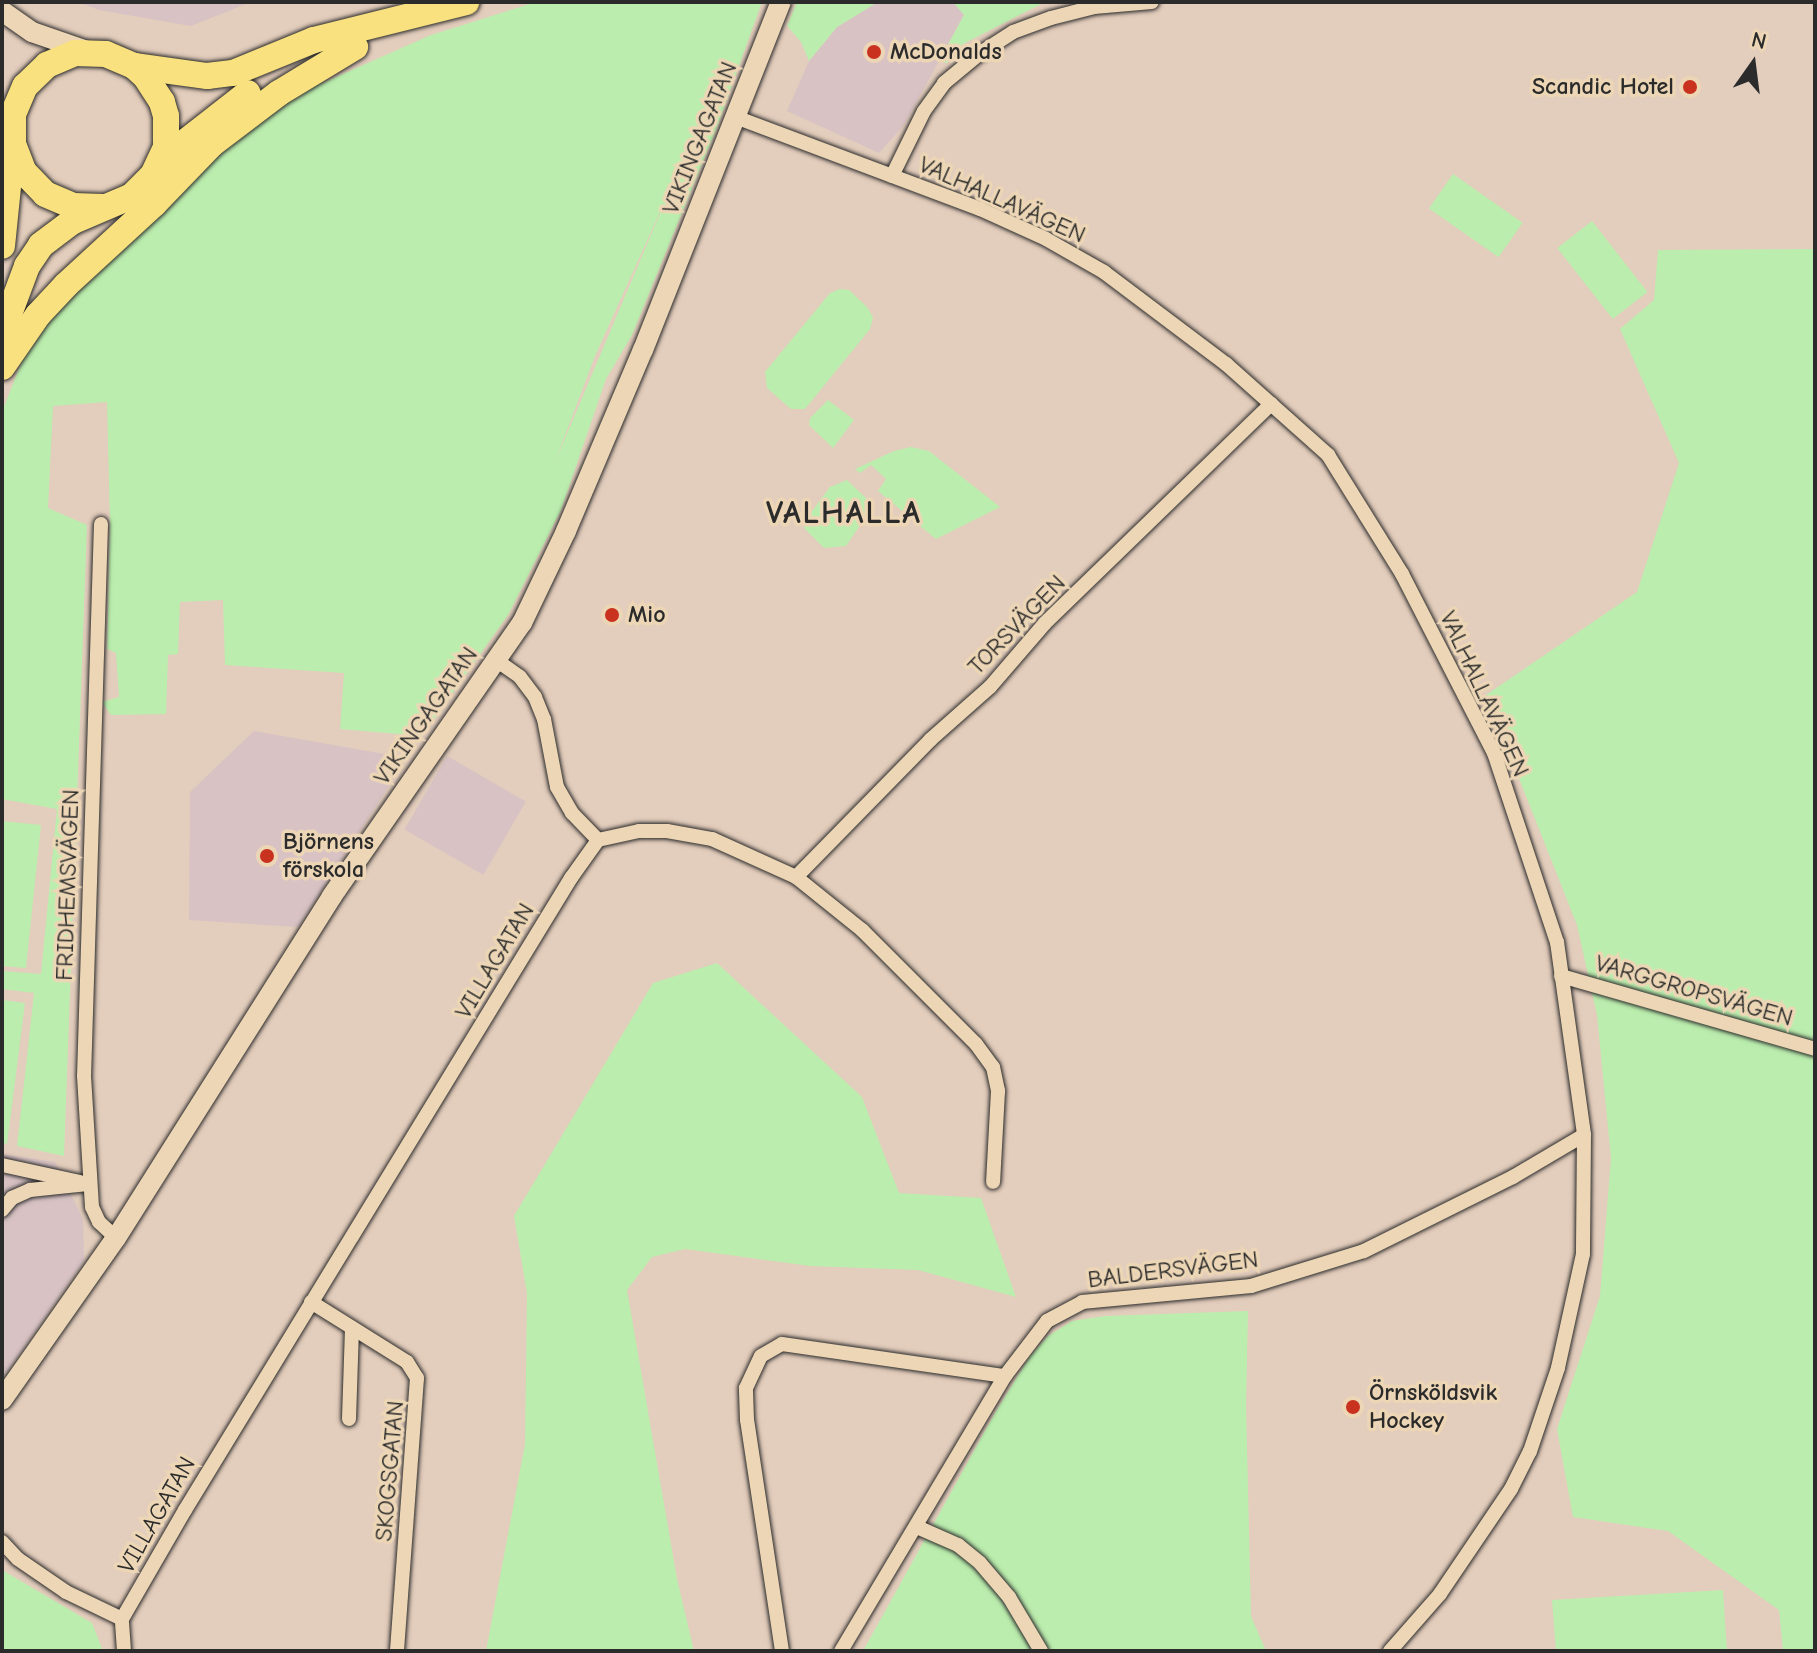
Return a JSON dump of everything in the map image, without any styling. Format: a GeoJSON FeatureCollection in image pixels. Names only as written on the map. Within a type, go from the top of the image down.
{"type":"FeatureCollection","features":[{"type":"Feature","properties":{"kind":"highway"},"geometry":{"type":"LineString","coordinates":[[134,66],[207,76],[233,73],[314,40],[374,22],[466,2]]}},
{"type":"Feature","properties":{"kind":"highway"},"geometry":{"type":"LineString","coordinates":[[2,333],[27,266],[41,245],[71,222],[132,196],[144,186],[161,161],[240,98],[426,13]]}},
{"type":"Feature","properties":{"kind":"highway"},"geometry":{"type":"LineString","coordinates":[[2,367],[59,291],[154,204],[212,144],[279,93],[355,47]]}},
{"type":"Feature","properties":{"kind":"highway"},"geometry":{"type":"LineString","coordinates":[[2,246],[18,99],[35,74],[61,58],[91,52],[121,59],[134,66],[155,88],[166,116],[167,132],[161,161]]}},
{"type":"Feature","properties":{"kind":"highway"},"geometry":{"type":"LineString","coordinates":[[12,136],[24,172],[45,194],[73,206],[103,207]]}},
{"type":"Feature","properties":{"kind":"street","name":"VIKINGAGATAN"},"geometry":{"type":"LineString","coordinates":[[2,1400],[116,1238],[332,896],[522,623],[566,531],[738,118],[781,2]]}},
{"type":"Feature","properties":{"kind":"street"},"geometry":{"type":"LineString","coordinates":[[892,176],[924,111],[944,83],[979,54],[1013,32],[1051,18],[1094,7],[1152,2]]}},
{"type":"Feature","properties":{"kind":"street"},"geometry":{"type":"LineString","coordinates":[[2,11],[32,32],[91,52]]}},
{"type":"Feature","properties":{"kind":"street"},"geometry":{"type":"LineString","coordinates":[[2,101],[12,136]]}},
{"type":"Feature","properties":{"kind":"street","name":"VALHALLAVÄGEN"},"geometry":{"type":"LineString","coordinates":[[738,118],[1036,234],[1104,272],[1226,364],[1328,455],[1402,574],[1494,753],[1557,942],[1584,1135],[1583,1254],[1558,1368],[1544,1413],[1511,1489],[1440,1594],[1390,1651]]}},
{"type":"Feature","properties":{"kind":"street","name":"TORSVÄGEN"},"geometry":{"type":"LineString","coordinates":[[796,877],[930,740],[990,687],[1045,623],[1271,404]]}},
{"type":"Feature","properties":{"kind":"street","name":"FRIDHEMSVÄGEN"},"geometry":{"type":"LineString","coordinates":[[101,524],[84,1076],[88,1184],[95,1216],[116,1238]]}},
{"type":"Feature","properties":{"kind":"street"},"geometry":{"type":"LineString","coordinates":[[496,660],[520,677],[535,697],[544,719],[557,787],[572,813],[598,840],[639,831],[687,832],[733,846],[796,877],[862,930],[986,1055],[993,1067],[998,1091],[993,1182]]}},
{"type":"Feature","properties":{"kind":"street","name":"VILLAGATAN"},"geometry":{"type":"LineString","coordinates":[[122,1619],[311,1302],[564,889],[598,840]]}},
{"type":"Feature","properties":{"kind":"street","name":"VARGGROPSVÄGEN"},"geometry":{"type":"LineString","coordinates":[[1561,976],[1815,1049]]}},
{"type":"Feature","properties":{"kind":"street","name":"BALDERSVÄGEN"},"geometry":{"type":"LineString","coordinates":[[841,1651],[1005,1376],[1030,1339],[1047,1321],[1072,1306],[1251,1286],[1364,1251],[1501,1183],[1584,1135]]}},
{"type":"Feature","properties":{"kind":"street"},"geometry":{"type":"LineString","coordinates":[[2,1165],[88,1184]]}},
{"type":"Feature","properties":{"kind":"street"},"geometry":{"type":"LineString","coordinates":[[2,1210],[12,1198],[30,1190],[88,1184]]}},
{"type":"Feature","properties":{"kind":"street","name":"SKOGSGATAN"},"geometry":{"type":"LineString","coordinates":[[311,1302],[407,1362],[414,1369],[419,1386],[397,1651]]}},
{"type":"Feature","properties":{"kind":"street"},"geometry":{"type":"LineString","coordinates":[[349,1419],[352,1328]]}},
{"type":"Feature","properties":{"kind":"street"},"geometry":{"type":"LineString","coordinates":[[782,1651],[747,1420],[746,1388],[761,1356],[782,1344],[1005,1376]]}},
{"type":"Feature","properties":{"kind":"street"},"geometry":{"type":"LineString","coordinates":[[917,1527],[958,1545],[980,1563],[1009,1597],[1041,1651]]}},
{"type":"Feature","properties":{"kind":"street"},"geometry":{"type":"LineString","coordinates":[[2,1542],[18,1559],[55,1585],[122,1619],[124,1651]]}},
{"type":"Feature","properties":{"kind":"shaded area"},"geometry":{"type":"Polygon","coordinates":[[[78,2],[251,2],[191,26],[99,10],[78,2]]]}},
{"type":"Feature","properties":{"kind":"shaded area"},"geometry":{"type":"Polygon","coordinates":[[[878,2],[953,2],[964,15],[904,125],[879,153],[787,111],[809,61],[837,27],[878,2]]]}},
{"type":"Feature","properties":{"kind":"shaded area","name":"Björnens förskola"},"geometry":{"type":"Polygon","coordinates":[[[254,731],[407,758],[298,927],[189,920],[190,792],[254,731]]]}},
{"type":"Feature","properties":{"kind":"shaded area"},"geometry":{"type":"Polygon","coordinates":[[[447,756],[526,802],[483,875],[404,830],[447,756]]]}},
{"type":"Feature","properties":{"kind":"shaded area"},"geometry":{"type":"Polygon","coordinates":[[[2,1154],[55,1162],[83,1219],[84,1261],[2,1379],[2,1154]]]}},
{"type":"Feature","properties":{"kind":"green space"},"geometry":{"type":"Polygon","coordinates":[[[536,2],[762,2],[717,127],[632,335],[606,379],[561,510],[508,615],[422,736],[340,729],[344,673],[225,665],[223,600],[180,602],[178,654],[168,655],[166,714],[111,715],[102,702],[119,697],[116,653],[107,649],[110,523],[107,402],[53,406],[48,508],[87,525],[64,1156],[17,1146],[34,993],[2,989],[2,971],[41,974],[57,809],[2,799],[2,412],[29,343],[153,187],[309,89],[431,35],[536,2]],[[664,203],[595,356],[555,462],[664,203]]]}},
{"type":"Feature","properties":{"kind":"green space"},"geometry":{"type":"Polygon","coordinates":[[[797,2],[878,2],[837,27],[809,61],[801,42],[787,26],[797,2]]]}},
{"type":"Feature","properties":{"kind":"green space"},"geometry":{"type":"Polygon","coordinates":[[[953,2],[1045,2],[963,44],[947,63],[939,61],[964,15],[953,2]]]}},
{"type":"Feature","properties":{"kind":"green space"},"geometry":{"type":"Polygon","coordinates":[[[1453,174],[1523,223],[1499,257],[1429,208],[1453,174]]]}},
{"type":"Feature","properties":{"kind":"green space"},"geometry":{"type":"Polygon","coordinates":[[[1592,221],[1647,292],[1613,319],[1557,248],[1592,221]]]}},
{"type":"Feature","properties":{"kind":"green space"},"geometry":{"type":"Polygon","coordinates":[[[1815,249],[1815,1651],[1783,1651],[1779,1610],[1668,1531],[1573,1517],[1557,1429],[1600,1296],[1611,1158],[1597,1015],[1577,925],[1486,695],[1637,592],[1679,463],[1620,329],[1654,300],[1658,250],[1815,249]]]}},
{"type":"Feature","properties":{"kind":"green space"},"geometry":{"type":"Polygon","coordinates":[[[849,290],[867,307],[873,317],[870,329],[805,409],[791,409],[767,388],[765,372],[830,293],[849,290]]]}},
{"type":"Feature","properties":{"kind":"green space"},"geometry":{"type":"Polygon","coordinates":[[[828,400],[854,420],[833,448],[809,425],[810,418],[828,400]]]}},
{"type":"Feature","properties":{"kind":"green space"},"geometry":{"type":"Polygon","coordinates":[[[911,447],[929,451],[1000,507],[936,539],[878,491],[886,479],[871,465],[860,473],[855,469],[894,451],[911,447]]]}},
{"type":"Feature","properties":{"kind":"green space"},"geometry":{"type":"Polygon","coordinates":[[[847,480],[868,500],[871,509],[846,546],[824,548],[804,528],[807,518],[830,487],[847,480]]]}},
{"type":"Feature","properties":{"kind":"green space"},"geometry":{"type":"Polygon","coordinates":[[[2,821],[41,825],[26,968],[2,966],[2,821]]]}},
{"type":"Feature","properties":{"kind":"green space"},"geometry":{"type":"Polygon","coordinates":[[[717,963],[862,1097],[899,1193],[981,1198],[1016,1297],[918,1270],[810,1266],[685,1249],[652,1257],[627,1290],[677,1579],[694,1651],[486,1651],[525,1444],[527,1293],[514,1216],[653,983],[717,963]]]}},
{"type":"Feature","properties":{"kind":"green space"},"geometry":{"type":"Polygon","coordinates":[[[2,1000],[25,1003],[7,1144],[2,1143],[2,1000]]]}},
{"type":"Feature","properties":{"kind":"green space"},"geometry":{"type":"Polygon","coordinates":[[[1248,1311],[1246,1405],[1251,1616],[1266,1651],[863,1651],[995,1413],[1030,1356],[1048,1336],[1072,1321],[1105,1316],[1248,1311]]]}},
{"type":"Feature","properties":{"kind":"green space"},"geometry":{"type":"Polygon","coordinates":[[[2,1570],[92,1623],[103,1651],[2,1651],[2,1570]]]}},
{"type":"Feature","properties":{"kind":"green space"},"geometry":{"type":"Polygon","coordinates":[[[1723,1590],[1727,1651],[1556,1651],[1552,1600],[1723,1590]]]}},
{"type":"Feature","properties":{"kind":"place","name":"McDonalds"},"geometry":{"type":"Point","coordinates":[874,52]}},
{"type":"Feature","properties":{"kind":"place","name":"Scandic Hotel"},"geometry":{"type":"Point","coordinates":[1690,87]}},
{"type":"Feature","properties":{"kind":"place","name":"Mio"},"geometry":{"type":"Point","coordinates":[612,615]}},
{"type":"Feature","properties":{"kind":"place","name":"Björnens förskola"},"geometry":{"type":"Point","coordinates":[267,856]}},
{"type":"Feature","properties":{"kind":"place","name":"Örnsköldsvik Hockey"},"geometry":{"type":"Point","coordinates":[1353,1407]}},
{"type":"Feature","properties":{"kind":"district","name":"VALHALLA"},"geometry":{"type":"Point","coordinates":[844,513]}}]}
